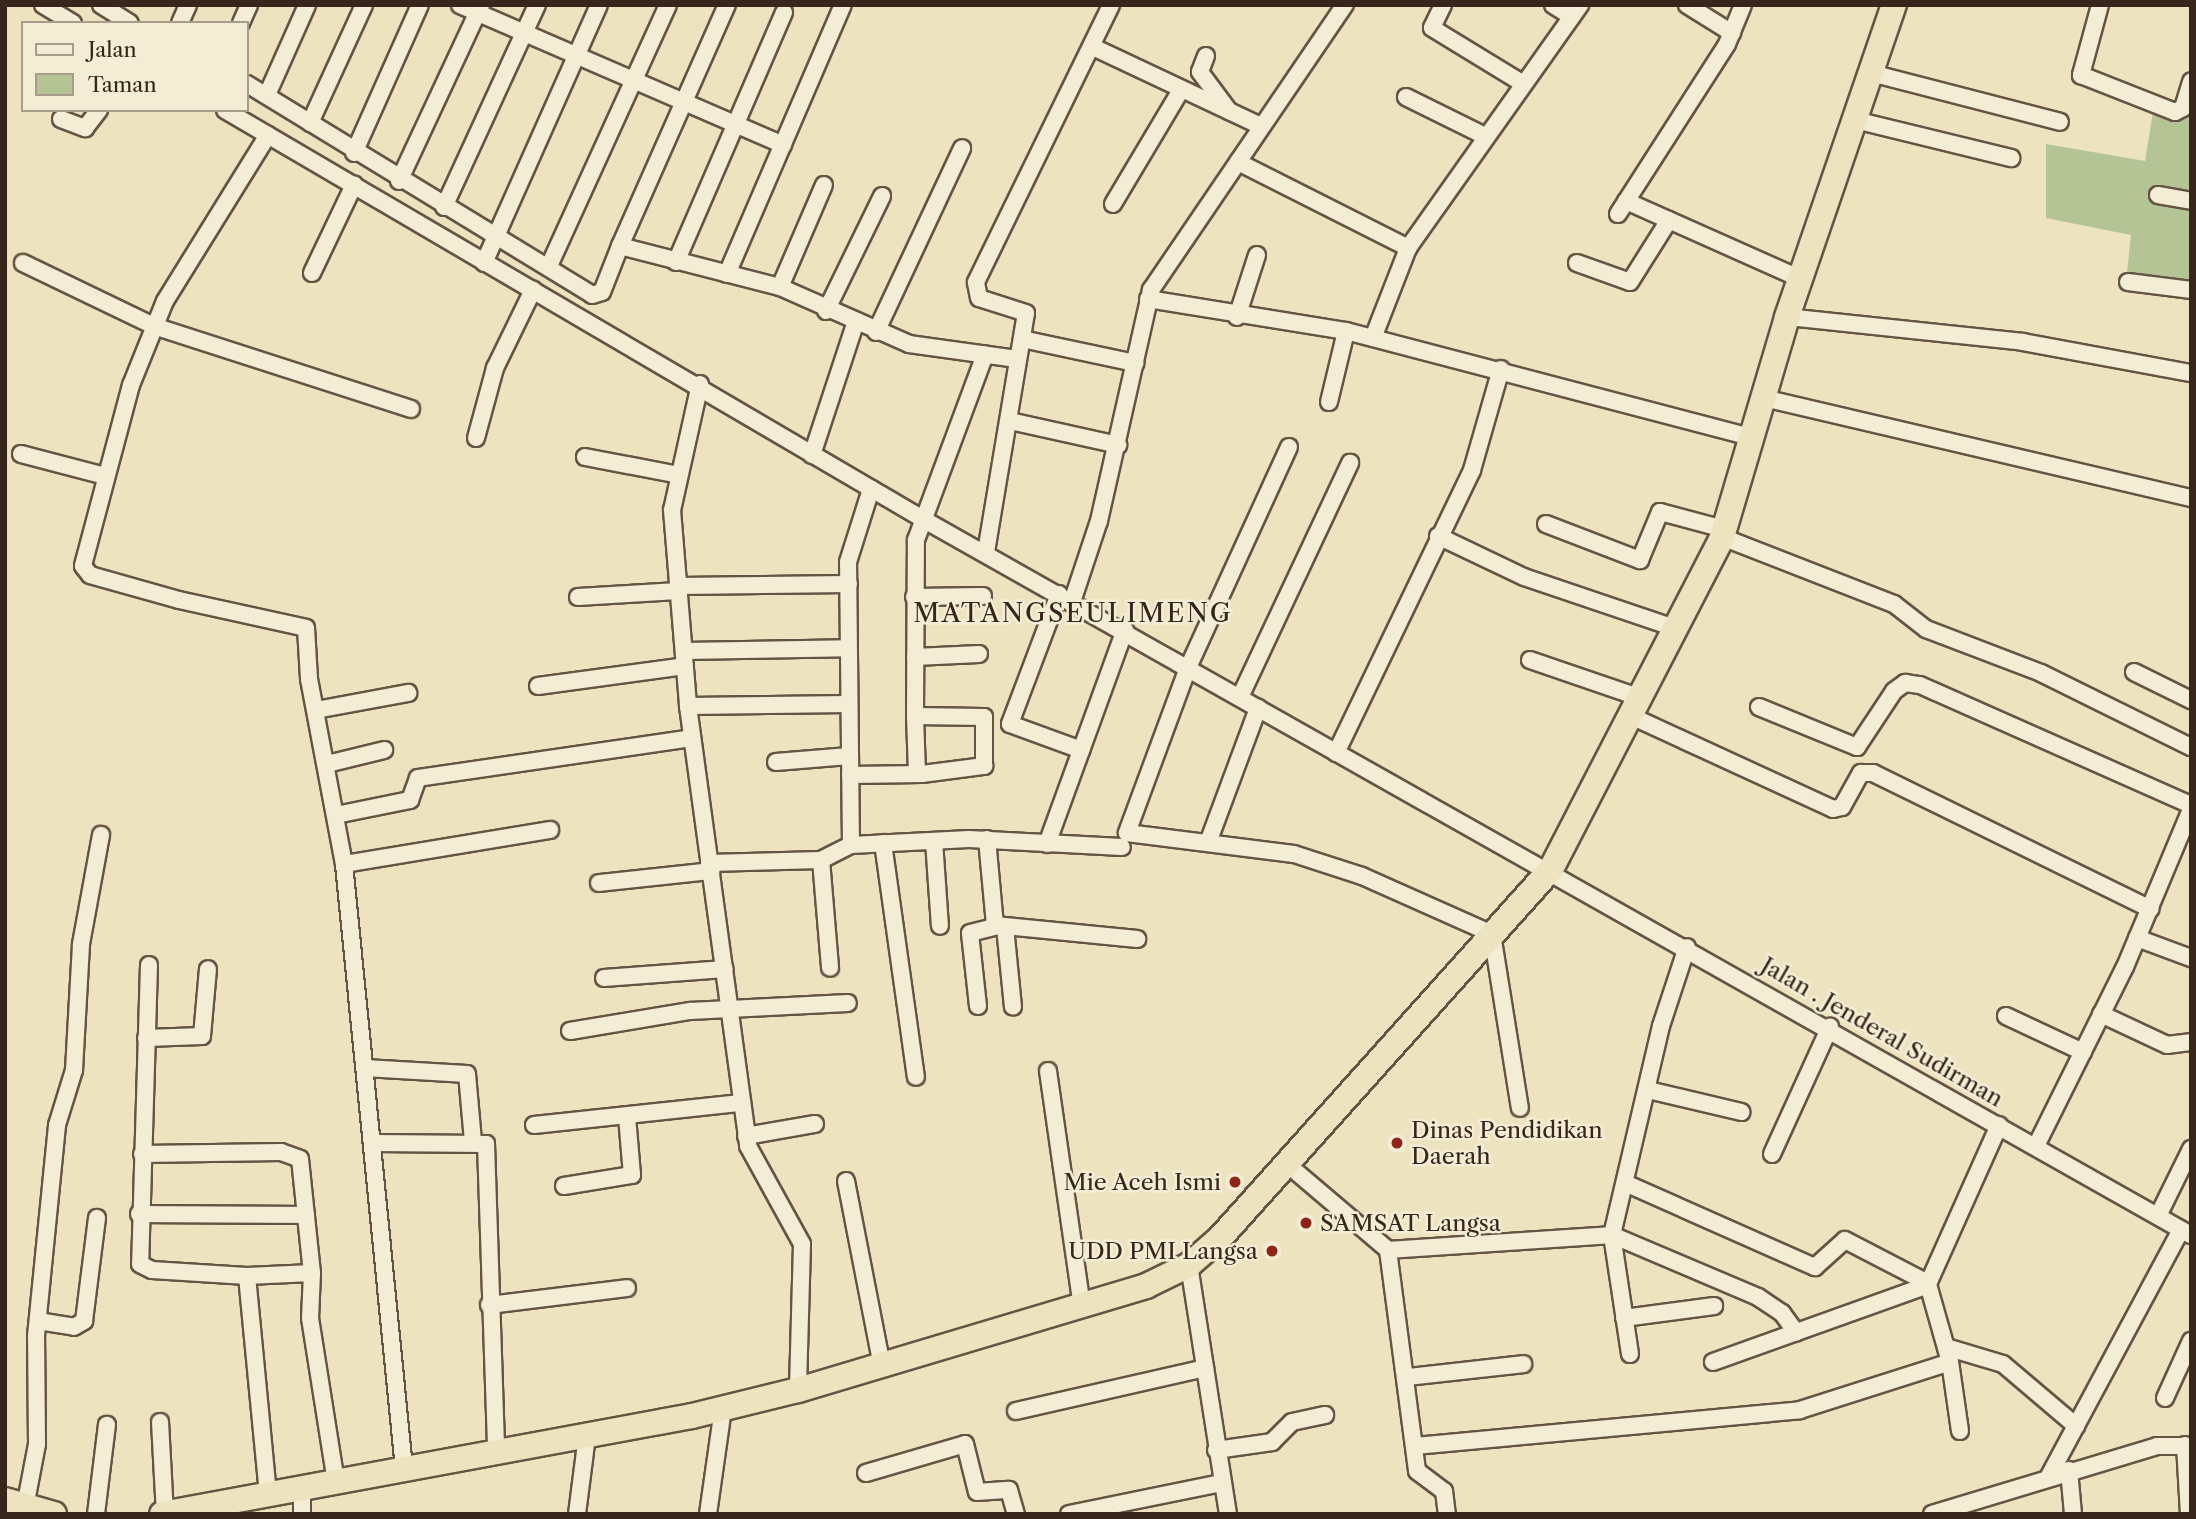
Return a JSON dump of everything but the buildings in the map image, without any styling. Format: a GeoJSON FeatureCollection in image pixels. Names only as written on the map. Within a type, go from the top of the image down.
{"type":"FeatureCollection","features":[{"type":"Feature","properties":{"kind":"highway"},"geometry":{"type":"LineString","coordinates":[[164,1514],[268,1496],[302,1502],[336,1483],[404,1468],[587,1436],[798,1390],[1082,1307],[1189,1265],[1287,1164],[1551,869],[1678,629],[1723,533],[1787,317],[1894,5]]}},
{"type":"Feature","properties":{"kind":"highway"},"geometry":{"type":"LineString","coordinates":[[11,1505],[54,1514]]}},
{"type":"Feature","properties":{"kind":"street"},"geometry":{"type":"LineString","coordinates":[[43,5],[70,21]]}},
{"type":"Feature","properties":{"kind":"street"},"geometry":{"type":"LineString","coordinates":[[101,5],[129,16]]}},
{"type":"Feature","properties":{"kind":"street"},"geometry":{"type":"LineString","coordinates":[[181,21],[188,5]]}},
{"type":"Feature","properties":{"kind":"street"},"geometry":{"type":"LineString","coordinates":[[242,21],[249,5]]}},
{"type":"Feature","properties":{"kind":"street"},"geometry":{"type":"LineString","coordinates":[[267,95],[307,5]]}},
{"type":"Feature","properties":{"kind":"street"},"geometry":{"type":"LineString","coordinates":[[310,123],[364,5]]}},
{"type":"Feature","properties":{"kind":"street"},"geometry":{"type":"LineString","coordinates":[[354,153],[420,5]]}},
{"type":"Feature","properties":{"kind":"street"},"geometry":{"type":"LineString","coordinates":[[460,5],[480,9],[576,56],[783,145]]}},
{"type":"Feature","properties":{"kind":"street"},"geometry":{"type":"LineString","coordinates":[[444,207],[537,5]]}},
{"type":"Feature","properties":{"kind":"street"},"geometry":{"type":"LineString","coordinates":[[490,249],[598,5]]}},
{"type":"Feature","properties":{"kind":"street"},"geometry":{"type":"LineString","coordinates":[[549,266],[668,5]]}},
{"type":"Feature","properties":{"kind":"street"},"geometry":{"type":"LineString","coordinates":[[589,321],[727,5]]}},
{"type":"Feature","properties":{"kind":"street"},"geometry":{"type":"LineString","coordinates":[[727,274],[844,5]]}},
{"type":"Feature","properties":{"kind":"street"},"geometry":{"type":"LineString","coordinates":[[986,552],[1010,421],[1025,310],[979,298],[976,282],[1093,47],[1111,5]]}},
{"type":"Feature","properties":{"kind":"street"},"geometry":{"type":"LineString","coordinates":[[1081,750],[1010,724],[1071,592],[1118,445],[1148,299],[1261,126],[1345,5]]}},
{"type":"Feature","properties":{"kind":"street"},"geometry":{"type":"LineString","coordinates":[[1443,5],[1432,28],[1522,83]]}},
{"type":"Feature","properties":{"kind":"street"},"geometry":{"type":"LineString","coordinates":[[1373,338],[1408,248],[1522,83],[1576,11],[1553,5]]}},
{"type":"Feature","properties":{"kind":"street"},"geometry":{"type":"LineString","coordinates":[[1687,5],[1732,33]]}},
{"type":"Feature","properties":{"kind":"street"},"geometry":{"type":"LineString","coordinates":[[1743,5],[1732,33],[1622,208],[1669,220],[1801,279]]}},
{"type":"Feature","properties":{"kind":"street"},"geometry":{"type":"LineString","coordinates":[[2100,5],[2081,75],[2175,112],[2183,108],[2191,81]]}},
{"type":"Feature","properties":{"kind":"street"},"geometry":{"type":"LineString","coordinates":[[399,181],[480,9]]}},
{"type":"Feature","properties":{"kind":"street"},"geometry":{"type":"LineString","coordinates":[[676,262],[784,12]]}},
{"type":"Feature","properties":{"kind":"street"},"geometry":{"type":"LineString","coordinates":[[1093,47],[1261,126]]}},
{"type":"Feature","properties":{"kind":"street"},"geometry":{"type":"LineString","coordinates":[[1206,56],[1200,72],[1229,111]]}},
{"type":"Feature","properties":{"kind":"street"},"geometry":{"type":"LineString","coordinates":[[1871,73],[2060,122]]}},
{"type":"Feature","properties":{"kind":"street"},"geometry":{"type":"LineString","coordinates":[[248,85],[444,207],[490,249]]}},
{"type":"Feature","properties":{"kind":"street"},"geometry":{"type":"LineString","coordinates":[[1113,204],[1181,90]]}},
{"type":"Feature","properties":{"kind":"street"},"geometry":{"type":"LineString","coordinates":[[1406,97],[1485,136]]}},
{"type":"Feature","properties":{"kind":"street"},"geometry":{"type":"LineString","coordinates":[[61,119],[85,128],[97,112]]}},
{"type":"Feature","properties":{"kind":"street"},"geometry":{"type":"LineString","coordinates":[[228,112],[354,185],[490,249],[549,266],[592,295],[604,286]]}},
{"type":"Feature","properties":{"kind":"street"},"geometry":{"type":"LineString","coordinates":[[1855,120],[2011,158]]}},
{"type":"Feature","properties":{"kind":"street"},"geometry":{"type":"LineString","coordinates":[[268,135],[176,276],[154,326],[106,476],[85,573],[201,606],[302,623],[344,864],[374,1143],[404,1468]]}},
{"type":"Feature","properties":{"kind":"street"},"geometry":{"type":"LineString","coordinates":[[876,332],[962,148]]}},
{"type":"Feature","properties":{"kind":"street"},"geometry":{"type":"LineString","coordinates":[[1238,162],[1408,248]]}},
{"type":"Feature","properties":{"kind":"street"},"geometry":{"type":"LineString","coordinates":[[312,273],[354,185]]}},
{"type":"Feature","properties":{"kind":"street"},"geometry":{"type":"LineString","coordinates":[[780,287],[824,185]]}},
{"type":"Feature","properties":{"kind":"street"},"geometry":{"type":"LineString","coordinates":[[2158,195],[2191,201]]}},
{"type":"Feature","properties":{"kind":"street"},"geometry":{"type":"LineString","coordinates":[[826,311],[882,196]]}},
{"type":"Feature","properties":{"kind":"street"},"geometry":{"type":"LineString","coordinates":[[1577,263],[1630,282],[1669,220]]}},
{"type":"Feature","properties":{"kind":"street"},"geometry":{"type":"LineString","coordinates":[[620,246],[780,287],[826,311],[915,345],[1017,359]]}},
{"type":"Feature","properties":{"kind":"street","name":"Jalan . Jenderal Sudirman"},"geometry":{"type":"LineString","coordinates":[[490,249],[533,290],[700,384],[871,489],[986,552],[1071,592],[1125,630],[1193,658],[1244,689],[1258,708],[1551,869],[2186,1233]]}},
{"type":"Feature","properties":{"kind":"street"},"geometry":{"type":"LineString","coordinates":[[1237,317],[1257,255]]}},
{"type":"Feature","properties":{"kind":"street"},"geometry":{"type":"LineString","coordinates":[[23,263],[154,326],[411,409]]}},
{"type":"Feature","properties":{"kind":"street"},"geometry":{"type":"LineString","coordinates":[[2128,282],[2191,290]]}},
{"type":"Feature","properties":{"kind":"street"},"geometry":{"type":"LineString","coordinates":[[476,438],[495,368],[533,290]]}},
{"type":"Feature","properties":{"kind":"street"},"geometry":{"type":"LineString","coordinates":[[1148,299],[1237,317],[1346,331],[1502,369],[1753,438]]}},
{"type":"Feature","properties":{"kind":"street"},"geometry":{"type":"LineString","coordinates":[[1787,317],[2023,342],[2191,373]]}},
{"type":"Feature","properties":{"kind":"street"},"geometry":{"type":"LineString","coordinates":[[813,455],[856,321]]}},
{"type":"Feature","properties":{"kind":"street"},"geometry":{"type":"LineString","coordinates":[[1329,402],[1346,331]]}},
{"type":"Feature","properties":{"kind":"street"},"geometry":{"type":"LineString","coordinates":[[1022,339],[1135,363]]}},
{"type":"Feature","properties":{"kind":"street"},"geometry":{"type":"LineString","coordinates":[[917,774],[914,597],[916,540],[928,522],[985,354]]}},
{"type":"Feature","properties":{"kind":"street"},"geometry":{"type":"LineString","coordinates":[[1338,750],[1349,732],[1438,536],[1472,470],[1502,369]]}},
{"type":"Feature","properties":{"kind":"street"},"geometry":{"type":"LineString","coordinates":[[700,384],[672,510],[688,706],[746,1136],[760,1178],[802,1244],[798,1390]]}},
{"type":"Feature","properties":{"kind":"street"},"geometry":{"type":"LineString","coordinates":[[1764,398],[2191,498]]}},
{"type":"Feature","properties":{"kind":"street"},"geometry":{"type":"LineString","coordinates":[[1010,421],[1118,445]]}},
{"type":"Feature","properties":{"kind":"street"},"geometry":{"type":"LineString","coordinates":[[1289,447],[1193,658],[1127,833],[1209,840],[1294,854],[1362,876],[1492,934],[1520,1108]]}},
{"type":"Feature","properties":{"kind":"street"},"geometry":{"type":"LineString","coordinates":[[21,454],[106,476]]}},
{"type":"Feature","properties":{"kind":"street"},"geometry":{"type":"LineString","coordinates":[[585,457],[679,475]]}},
{"type":"Feature","properties":{"kind":"street"},"geometry":{"type":"LineString","coordinates":[[1244,689],[1350,463]]}},
{"type":"Feature","properties":{"kind":"street"},"geometry":{"type":"LineString","coordinates":[[851,845],[848,648],[850,545],[871,489]]}},
{"type":"Feature","properties":{"kind":"street"},"geometry":{"type":"LineString","coordinates":[[1546,524],[1640,560],[1660,512],[1723,533],[1894,604],[1926,629],[2041,673],[2191,747]]}},
{"type":"Feature","properties":{"kind":"street"},"geometry":{"type":"LineString","coordinates":[[1438,536],[1524,577],[1678,629]]}},
{"type":"Feature","properties":{"kind":"street"},"geometry":{"type":"LineString","coordinates":[[578,597],[678,589],[849,584]]}},
{"type":"Feature","properties":{"kind":"street"},"geometry":{"type":"LineString","coordinates":[[914,597],[983,596]]}},
{"type":"Feature","properties":{"kind":"street"},"geometry":{"type":"LineString","coordinates":[[1047,844],[1125,630]]}},
{"type":"Feature","properties":{"kind":"street"},"geometry":{"type":"LineString","coordinates":[[538,687],[684,659],[848,648]]}},
{"type":"Feature","properties":{"kind":"street"},"geometry":{"type":"LineString","coordinates":[[915,657],[979,654]]}},
{"type":"Feature","properties":{"kind":"street"},"geometry":{"type":"LineString","coordinates":[[1530,660],[1636,707],[1833,809],[1842,807],[1861,773],[1873,773],[2150,909]]}},
{"type":"Feature","properties":{"kind":"street"},"geometry":{"type":"LineString","coordinates":[[2134,672],[2191,700]]}},
{"type":"Feature","properties":{"kind":"street"},"geometry":{"type":"LineString","coordinates":[[1759,707],[1857,747],[1894,691],[1905,683],[1920,685],[2191,807],[2185,843],[2150,909],[2036,1146]]}},
{"type":"Feature","properties":{"kind":"street"},"geometry":{"type":"LineString","coordinates":[[316,710],[408,693]]}},
{"type":"Feature","properties":{"kind":"street"},"geometry":{"type":"LineString","coordinates":[[688,706],[849,704]]}},
{"type":"Feature","properties":{"kind":"street"},"geometry":{"type":"LineString","coordinates":[[1209,840],[1258,708]]}},
{"type":"Feature","properties":{"kind":"street"},"geometry":{"type":"LineString","coordinates":[[850,775],[917,774],[983,767],[988,756],[982,715],[915,716]]}},
{"type":"Feature","properties":{"kind":"street"},"geometry":{"type":"LineString","coordinates":[[336,815],[410,800],[418,778],[692,738]]}},
{"type":"Feature","properties":{"kind":"street"},"geometry":{"type":"LineString","coordinates":[[327,764],[384,750]]}},
{"type":"Feature","properties":{"kind":"street"},"geometry":{"type":"LineString","coordinates":[[776,762],[849,756]]}},
{"type":"Feature","properties":{"kind":"street"},"geometry":{"type":"LineString","coordinates":[[344,864],[550,830]]}},
{"type":"Feature","properties":{"kind":"street"},"geometry":{"type":"LineString","coordinates":[[11,1505],[37,1444],[38,1321],[58,1114],[72,1078],[81,944],[101,835]]}},
{"type":"Feature","properties":{"kind":"street"},"geometry":{"type":"LineString","coordinates":[[599,883],[710,867],[821,860],[851,845],[987,839],[1122,847]]}},
{"type":"Feature","properties":{"kind":"street"},"geometry":{"type":"LineString","coordinates":[[987,839],[1013,1007]]}},
{"type":"Feature","properties":{"kind":"street"},"geometry":{"type":"LineString","coordinates":[[934,841],[940,926]]}},
{"type":"Feature","properties":{"kind":"street"},"geometry":{"type":"LineString","coordinates":[[883,843],[916,1077]]}},
{"type":"Feature","properties":{"kind":"street"},"geometry":{"type":"LineString","coordinates":[[821,860],[830,968]]}},
{"type":"Feature","properties":{"kind":"street"},"geometry":{"type":"LineString","coordinates":[[978,1006],[970,932],[1001,926],[1137,939]]}},
{"type":"Feature","properties":{"kind":"street"},"geometry":{"type":"LineString","coordinates":[[2137,938],[2191,958]]}},
{"type":"Feature","properties":{"kind":"street"},"geometry":{"type":"LineString","coordinates":[[1630,1354],[1612,1235],[1647,1090],[1687,947]]}},
{"type":"Feature","properties":{"kind":"street"},"geometry":{"type":"LineString","coordinates":[[149,965],[139,1214],[144,1268],[247,1276],[312,1273]]}},
{"type":"Feature","properties":{"kind":"street"},"geometry":{"type":"LineString","coordinates":[[146,1038],[202,1036],[208,969]]}},
{"type":"Feature","properties":{"kind":"street"},"geometry":{"type":"LineString","coordinates":[[604,978],[724,970]]}},
{"type":"Feature","properties":{"kind":"street"},"geometry":{"type":"LineString","coordinates":[[570,1031],[666,1013],[848,1003]]}},
{"type":"Feature","properties":{"kind":"street"},"geometry":{"type":"LineString","coordinates":[[2101,1014],[2167,1045],[2191,1042]]}},
{"type":"Feature","properties":{"kind":"street"},"geometry":{"type":"LineString","coordinates":[[2006,1016],[2083,1052]]}},
{"type":"Feature","properties":{"kind":"street"},"geometry":{"type":"LineString","coordinates":[[1772,1154],[1830,1027]]}},
{"type":"Feature","properties":{"kind":"street"},"geometry":{"type":"LineString","coordinates":[[365,1069],[466,1073],[472,1083],[473,1141]]}},
{"type":"Feature","properties":{"kind":"street"},"geometry":{"type":"LineString","coordinates":[[1048,1071],[1082,1307]]}},
{"type":"Feature","properties":{"kind":"street"},"geometry":{"type":"LineString","coordinates":[[1647,1090],[1741,1112]]}},
{"type":"Feature","properties":{"kind":"street"},"geometry":{"type":"LineString","coordinates":[[534,1125],[741,1103]]}},
{"type":"Feature","properties":{"kind":"street"},"geometry":{"type":"LineString","coordinates":[[565,1186],[632,1175],[627,1117]]}},
{"type":"Feature","properties":{"kind":"street"},"geometry":{"type":"LineString","coordinates":[[746,1136],[815,1124]]}},
{"type":"Feature","properties":{"kind":"street"},"geometry":{"type":"LineString","coordinates":[[1961,1431],[1948,1354],[1928,1284],[1999,1125]]}},
{"type":"Feature","properties":{"kind":"street"},"geometry":{"type":"LineString","coordinates":[[374,1143],[473,1141],[487,1147],[489,1305],[495,1451]]}},
{"type":"Feature","properties":{"kind":"street"},"geometry":{"type":"LineString","coordinates":[[2158,1216],[2191,1149]]}},
{"type":"Feature","properties":{"kind":"street"},"geometry":{"type":"LineString","coordinates":[[142,1154],[292,1153],[300,1159],[312,1273],[310,1318],[336,1483]]}},
{"type":"Feature","properties":{"kind":"street"},"geometry":{"type":"LineString","coordinates":[[1287,1164],[1388,1250],[1408,1377],[1418,1475],[1444,1491],[1447,1514]]}},
{"type":"Feature","properties":{"kind":"street"},"geometry":{"type":"LineString","coordinates":[[846,1181],[882,1366]]}},
{"type":"Feature","properties":{"kind":"street"},"geometry":{"type":"LineString","coordinates":[[1625,1183],[1815,1267],[1845,1240],[1928,1284]]}},
{"type":"Feature","properties":{"kind":"street"},"geometry":{"type":"LineString","coordinates":[[139,1214],[306,1216]]}},
{"type":"Feature","properties":{"kind":"street"},"geometry":{"type":"LineString","coordinates":[[38,1321],[71,1327],[84,1321],[97,1218]]}},
{"type":"Feature","properties":{"kind":"street"},"geometry":{"type":"LineString","coordinates":[[2049,1476],[2186,1233]]}},
{"type":"Feature","properties":{"kind":"street"},"geometry":{"type":"LineString","coordinates":[[1388,1250],[1612,1235],[1758,1297],[1782,1312],[1796,1332]]}},
{"type":"Feature","properties":{"kind":"street"},"geometry":{"type":"LineString","coordinates":[[1189,1265],[1228,1514]]}},
{"type":"Feature","properties":{"kind":"street"},"geometry":{"type":"LineString","coordinates":[[247,1276],[268,1496]]}},
{"type":"Feature","properties":{"kind":"street"},"geometry":{"type":"LineString","coordinates":[[1713,1362],[1928,1284]]}},
{"type":"Feature","properties":{"kind":"street"},"geometry":{"type":"LineString","coordinates":[[489,1305],[627,1288]]}},
{"type":"Feature","properties":{"kind":"street"},"geometry":{"type":"LineString","coordinates":[[1624,1318],[1714,1306]]}},
{"type":"Feature","properties":{"kind":"street"},"geometry":{"type":"LineString","coordinates":[[2165,1398],[2191,1341]]}},
{"type":"Feature","properties":{"kind":"street"},"geometry":{"type":"LineString","coordinates":[[1415,1446],[1800,1410],[1948,1354],[2003,1364],[2076,1426]]}},
{"type":"Feature","properties":{"kind":"street"},"geometry":{"type":"LineString","coordinates":[[1408,1377],[1522,1364]]}},
{"type":"Feature","properties":{"kind":"street"},"geometry":{"type":"LineString","coordinates":[[1016,1410],[1205,1368]]}},
{"type":"Feature","properties":{"kind":"street"},"geometry":{"type":"LineString","coordinates":[[708,1514],[723,1408]]}},
{"type":"Feature","properties":{"kind":"street"},"geometry":{"type":"LineString","coordinates":[[1216,1450],[1272,1442],[1292,1422],[1325,1415]]}},
{"type":"Feature","properties":{"kind":"street"},"geometry":{"type":"LineString","coordinates":[[160,1422],[164,1514]]}},
{"type":"Feature","properties":{"kind":"street"},"geometry":{"type":"LineString","coordinates":[[96,1514],[107,1424]]}},
{"type":"Feature","properties":{"kind":"street"},"geometry":{"type":"LineString","coordinates":[[577,1514],[587,1436]]}},
{"type":"Feature","properties":{"kind":"street"},"geometry":{"type":"LineString","coordinates":[[866,1473],[965,1444],[977,1492],[1010,1490],[1016,1514]]}},
{"type":"Feature","properties":{"kind":"street"},"geometry":{"type":"LineString","coordinates":[[1932,1514],[1981,1506],[2049,1476],[2157,1446],[2188,1446],[2189,1514]]}},
{"type":"Feature","properties":{"kind":"street"},"geometry":{"type":"LineString","coordinates":[[2069,1470],[2073,1514]]}},
{"type":"Feature","properties":{"kind":"street"},"geometry":{"type":"LineString","coordinates":[[1069,1514],[1222,1483]]}},
{"type":"Feature","properties":{"kind":"green space"},"geometry":{"type":"Polygon","coordinates":[[[2153,112],[2191,116],[2189,283],[2127,272],[2131,235],[2046,218],[2046,144],[2145,161],[2153,112]]]}},
{"type":"Feature","properties":{"kind":"place","name":"Dinas Pendidikan Daerah"},"geometry":{"type":"Point","coordinates":[1397,1143]}},
{"type":"Feature","properties":{"kind":"place","name":"Mie Aceh Ismi"},"geometry":{"type":"Point","coordinates":[1235,1182]}},
{"type":"Feature","properties":{"kind":"place","name":"SAMSAT Langsa"},"geometry":{"type":"Point","coordinates":[1306,1223]}},
{"type":"Feature","properties":{"kind":"place","name":"UDD PMI Langsa"},"geometry":{"type":"Point","coordinates":[1272,1251]}},
{"type":"Feature","properties":{"kind":"district","name":"MATANGSEULIMENG"},"geometry":{"type":"Point","coordinates":[1073,614]}}]}
